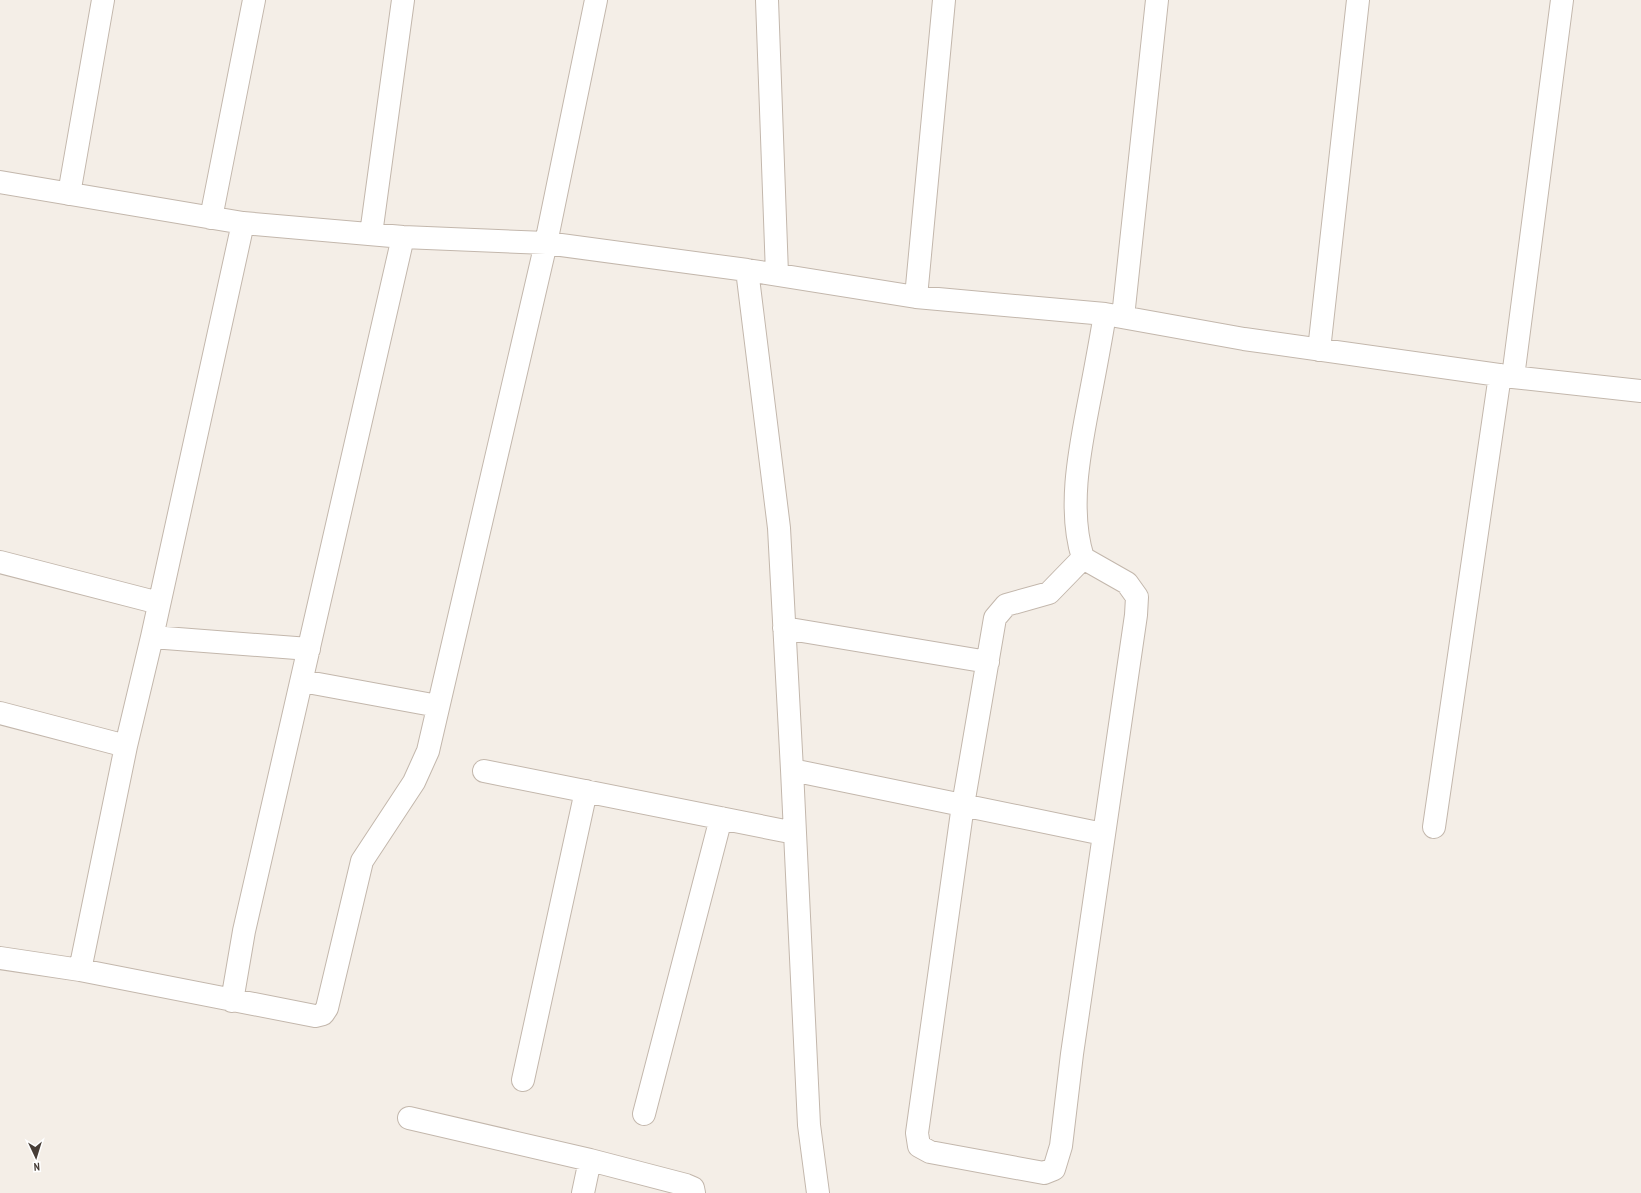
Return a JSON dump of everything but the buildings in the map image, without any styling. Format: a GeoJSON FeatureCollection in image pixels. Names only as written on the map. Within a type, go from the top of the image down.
{"type":"FeatureCollection","features":[{"type":"Feature","properties":{"kind":"street"},"geometry":{"type":"LineString","coordinates":[[70,194],[103,0]]}},
{"type":"Feature","properties":{"kind":"street"},"geometry":{"type":"LineString","coordinates":[[211,218],[254,0]]}},
{"type":"Feature","properties":{"kind":"street"},"geometry":{"type":"LineString","coordinates":[[371,234],[403,0]]}},
{"type":"Feature","properties":{"kind":"street"},"geometry":{"type":"LineString","coordinates":[[0,958],[80,970],[232,1001],[315,1016],[323,1014],[327,1008],[362,861],[414,782],[428,751],[546,243],[596,0]]}},
{"type":"Feature","properties":{"kind":"street"},"geometry":{"type":"LineString","coordinates":[[767,0],[777,274]]}},
{"type":"Feature","properties":{"kind":"street"},"geometry":{"type":"LineString","coordinates":[[916,297],[944,0]]}},
{"type":"Feature","properties":{"kind":"street"},"geometry":{"type":"LineString","coordinates":[[1083,558],[1049,593],[1006,605],[995,618],[963,805],[917,1133],[919,1146],[930,1152],[1044,1173],[1054,1168],[1061,1146],[1072,1054],[1103,834],[1136,615],[1137,598],[1127,583],[1083,558],[1076,528],[1078,462],[1114,316],[1157,0]]}},
{"type":"Feature","properties":{"kind":"street"},"geometry":{"type":"LineString","coordinates":[[1319,350],[1358,0]]}},
{"type":"Feature","properties":{"kind":"street"},"geometry":{"type":"LineString","coordinates":[[1434,827],[1506,376],[1562,0]]}},
{"type":"Feature","properties":{"kind":"street"},"geometry":{"type":"LineString","coordinates":[[0,182],[243,223],[403,237],[546,243],[777,274],[916,297],[1114,316],[1244,339],[1319,350],[1506,376],[1641,391]]}},
{"type":"Feature","properties":{"kind":"street"},"geometry":{"type":"LineString","coordinates":[[80,970],[126,746],[152,637],[243,223]]}},
{"type":"Feature","properties":{"kind":"street"},"geometry":{"type":"LineString","coordinates":[[232,1001],[244,931],[403,237]]}},
{"type":"Feature","properties":{"kind":"street"},"geometry":{"type":"LineString","coordinates":[[747,270],[779,528],[809,1125],[818,1193]]}},
{"type":"Feature","properties":{"kind":"street"},"geometry":{"type":"LineString","coordinates":[[0,562],[159,603]]}},
{"type":"Feature","properties":{"kind":"street"},"geometry":{"type":"LineString","coordinates":[[784,628],[988,662]]}},
{"type":"Feature","properties":{"kind":"street"},"geometry":{"type":"LineString","coordinates":[[152,637],[309,649]]}},
{"type":"Feature","properties":{"kind":"street"},"geometry":{"type":"LineString","coordinates":[[302,680],[438,706]]}},
{"type":"Feature","properties":{"kind":"street"},"geometry":{"type":"LineString","coordinates":[[0,713],[126,746]]}},
{"type":"Feature","properties":{"kind":"street"},"geometry":{"type":"LineString","coordinates":[[792,770],[1103,834]]}},
{"type":"Feature","properties":{"kind":"street"},"geometry":{"type":"LineString","coordinates":[[484,771],[795,834]]}},
{"type":"Feature","properties":{"kind":"street"},"geometry":{"type":"LineString","coordinates":[[523,1080],[586,791]]}},
{"type":"Feature","properties":{"kind":"street"},"geometry":{"type":"LineString","coordinates":[[644,1114],[721,818]]}},
{"type":"Feature","properties":{"kind":"street"},"geometry":{"type":"LineString","coordinates":[[409,1118],[590,1160],[686,1185],[693,1188],[694,1193]]}},
{"type":"Feature","properties":{"kind":"street"},"geometry":{"type":"LineString","coordinates":[[583,1193],[590,1160]]}}]}
